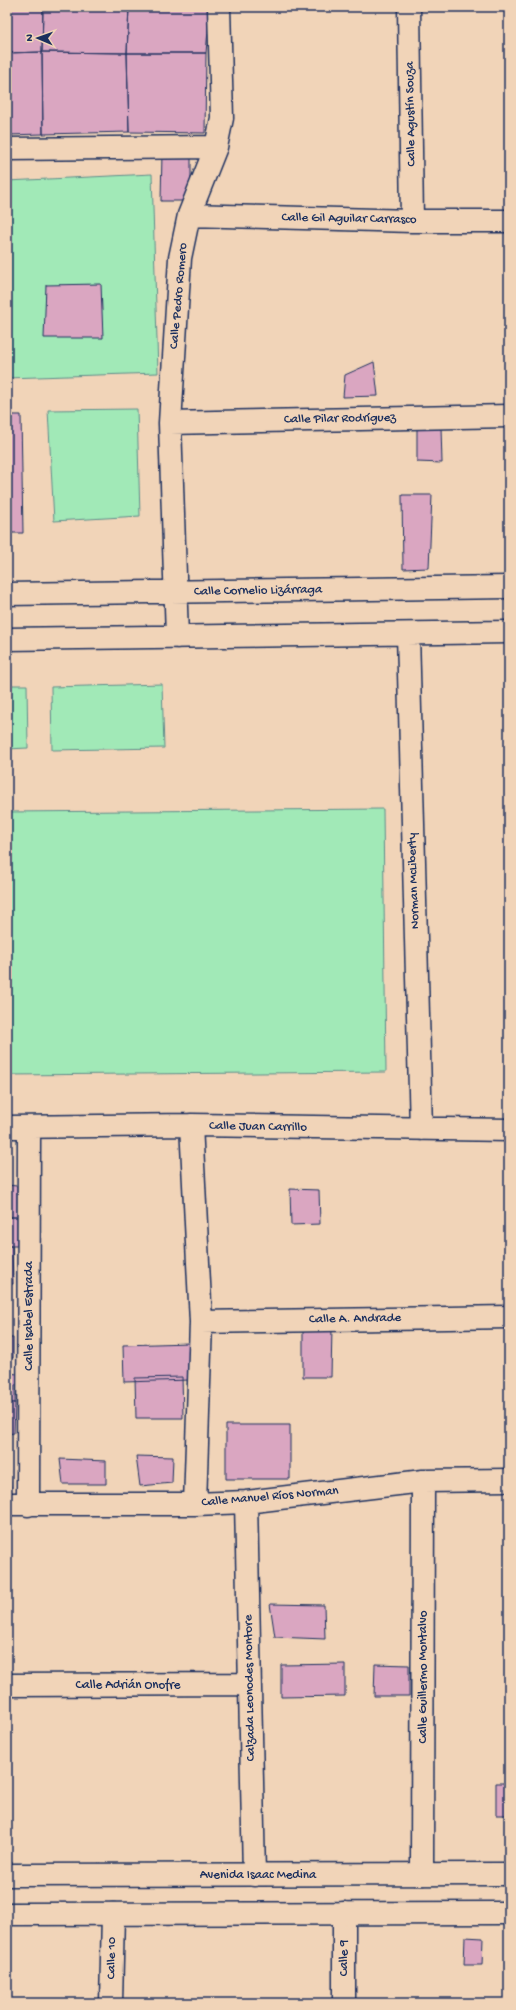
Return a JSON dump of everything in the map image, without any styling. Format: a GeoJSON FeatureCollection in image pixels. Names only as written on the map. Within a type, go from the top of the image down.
{"type":"FeatureCollection","features":[{"type":"Feature","properties":{"kind":"street","name":"Calle Pedro Romero"},"geometry":{"type":"LineString","coordinates":[[177,637],[177,592],[174,574],[170,423],[180,258],[188,215],[216,147],[222,118],[220,7]]}},
{"type":"Feature","properties":{"kind":"street","name":"Calle Agustín Souza"},"geometry":{"type":"LineString","coordinates":[[409,7],[412,221]]}},
{"type":"Feature","properties":{"kind":"street"},"geometry":{"type":"LineString","coordinates":[[7,149],[216,147]]}},
{"type":"Feature","properties":{"kind":"street","name":"Calle Gil Aguilar Carrasco"},"geometry":{"type":"LineString","coordinates":[[188,215],[412,221],[509,221]]}},
{"type":"Feature","properties":{"kind":"street","name":"Calle Pilar Rodríguez"},"geometry":{"type":"LineString","coordinates":[[170,423],[509,416]]}},
{"type":"Feature","properties":{"kind":"street","name":"Calle Cornelio Lizárraga"},"geometry":{"type":"LineString","coordinates":[[7,594],[509,587]]}},
{"type":"Feature","properties":{"kind":"street"},"geometry":{"type":"LineString","coordinates":[[7,639],[509,632]]}},
{"type":"Feature","properties":{"kind":"street","name":"Norman McLiberty"},"geometry":{"type":"LineString","coordinates":[[408,634],[421,1129]]}},
{"type":"Feature","properties":{"kind":"street"},"geometry":{"type":"LineString","coordinates":[[190,1125],[201,1322],[195,1504]]}},
{"type":"Feature","properties":{"kind":"street","name":"Calle Juan Carrillo"},"geometry":{"type":"LineString","coordinates":[[7,1128],[190,1125],[509,1130]]}},
{"type":"Feature","properties":{"kind":"street","name":"Calle Isabel Estrada"},"geometry":{"type":"LineString","coordinates":[[18,1505],[29,1128]]}},
{"type":"Feature","properties":{"kind":"street","name":"Calle A. Andrade"},"geometry":{"type":"LineString","coordinates":[[201,1322],[509,1317]]}},
{"type":"Feature","properties":{"kind":"street","name":"Calle Manuel Ríos Norman"},"geometry":{"type":"LineString","coordinates":[[18,1505],[195,1504],[246,1502],[423,1481],[509,1480]]}},
{"type":"Feature","properties":{"kind":"street","name":"Calle Guillermo Montalvo"},"geometry":{"type":"LineString","coordinates":[[422,1874],[423,1481]]}},
{"type":"Feature","properties":{"kind":"street","name":"Calzada Leonodes Montore"},"geometry":{"type":"LineString","coordinates":[[246,1502],[254,1875]]}},
{"type":"Feature","properties":{"kind":"street","name":"Calle Adrián Onofre"},"geometry":{"type":"LineString","coordinates":[[7,1685],[249,1684]]}},
{"type":"Feature","properties":{"kind":"street","name":"Avenida Isaac Medina"},"geometry":{"type":"LineString","coordinates":[[7,1875],[509,1874]]}},
{"type":"Feature","properties":{"kind":"street","name":"Calle 9"},"geometry":{"type":"LineString","coordinates":[[344,1913],[344,2003]]}},
{"type":"Feature","properties":{"kind":"street"},"geometry":{"type":"LineString","coordinates":[[7,1914],[509,1913]]}},
{"type":"Feature","properties":{"kind":"street","name":"Calle 10"},"geometry":{"type":"LineString","coordinates":[[111,2003],[113,1914]]}},
{"type":"Feature","properties":{"kind":"green space"},"geometry":{"type":"Polygon","coordinates":[[[152,174],[158,373],[7,378],[7,181],[152,174]]]}},
{"type":"Feature","properties":{"kind":"green space"},"geometry":{"type":"Polygon","coordinates":[[[137,409],[140,516],[54,521],[48,410],[137,409]]]}},
{"type":"Feature","properties":{"kind":"green space"},"geometry":{"type":"Polygon","coordinates":[[[162,684],[164,748],[52,750],[51,687],[162,684]]]}},
{"type":"Feature","properties":{"kind":"green space"},"geometry":{"type":"Polygon","coordinates":[[[7,685],[27,685],[28,748],[7,749],[7,685]]]}},
{"type":"Feature","properties":{"kind":"green space"},"geometry":{"type":"Polygon","coordinates":[[[383,809],[386,1072],[7,1075],[7,812],[383,809]]]}},
{"type":"Feature","properties":{"kind":"building"},"geometry":{"type":"Polygon","coordinates":[[[7,7],[43,7],[42,52],[7,53],[7,7]]]}},
{"type":"Feature","properties":{"kind":"building"},"geometry":{"type":"Polygon","coordinates":[[[43,7],[129,7],[127,53],[42,52],[43,7]]]}},
{"type":"Feature","properties":{"kind":"building"},"geometry":{"type":"Polygon","coordinates":[[[129,7],[210,7],[206,53],[127,53],[129,7]]]}},
{"type":"Feature","properties":{"kind":"building"},"geometry":{"type":"Polygon","coordinates":[[[42,52],[43,134],[7,135],[7,53],[42,52]]]}},
{"type":"Feature","properties":{"kind":"building"},"geometry":{"type":"Polygon","coordinates":[[[42,52],[127,53],[129,132],[43,134],[42,52]]]}},
{"type":"Feature","properties":{"kind":"building"},"geometry":{"type":"Polygon","coordinates":[[[127,53],[206,53],[205,133],[129,132],[127,53]]]}},
{"type":"Feature","properties":{"kind":"building"},"geometry":{"type":"Polygon","coordinates":[[[162,153],[191,154],[191,201],[161,201],[162,153]]]}},
{"type":"Feature","properties":{"kind":"building"},"geometry":{"type":"Polygon","coordinates":[[[101,284],[103,338],[44,338],[46,285],[101,284]]]}},
{"type":"Feature","properties":{"kind":"building"},"geometry":{"type":"Polygon","coordinates":[[[374,362],[378,396],[343,397],[345,375],[374,362]]]}},
{"type":"Feature","properties":{"kind":"building"},"geometry":{"type":"Polygon","coordinates":[[[7,415],[21,415],[23,533],[7,533],[7,415]]]}},
{"type":"Feature","properties":{"kind":"building"},"geometry":{"type":"Polygon","coordinates":[[[417,427],[441,427],[442,463],[417,462],[417,427]]]}},
{"type":"Feature","properties":{"kind":"building"},"geometry":{"type":"Polygon","coordinates":[[[402,495],[432,495],[429,568],[403,569],[402,495]]]}},
{"type":"Feature","properties":{"kind":"building"},"geometry":{"type":"Polygon","coordinates":[[[7,1185],[17,1186],[17,1217],[7,1217],[7,1185]]]}},
{"type":"Feature","properties":{"kind":"building"},"geometry":{"type":"Polygon","coordinates":[[[290,1189],[319,1190],[320,1224],[291,1225],[290,1189]]]}},
{"type":"Feature","properties":{"kind":"building"},"geometry":{"type":"Polygon","coordinates":[[[7,1217],[17,1217],[17,1246],[7,1246],[7,1217]]]}},
{"type":"Feature","properties":{"kind":"building"},"geometry":{"type":"Polygon","coordinates":[[[7,1246],[12,1246],[13,1284],[7,1284],[7,1246]]]}},
{"type":"Feature","properties":{"kind":"building"},"geometry":{"type":"Polygon","coordinates":[[[303,1326],[332,1327],[331,1377],[303,1377],[303,1326]]]}},
{"type":"Feature","properties":{"kind":"building"},"geometry":{"type":"Polygon","coordinates":[[[7,1338],[13,1338],[13,1358],[7,1358],[7,1338]]]}},
{"type":"Feature","properties":{"kind":"building"},"geometry":{"type":"Polygon","coordinates":[[[189,1343],[190,1380],[124,1382],[123,1345],[189,1343]]]}},
{"type":"Feature","properties":{"kind":"building"},"geometry":{"type":"Polygon","coordinates":[[[7,1373],[18,1374],[21,1383],[15,1385],[15,1403],[7,1403],[7,1373]]]}},
{"type":"Feature","properties":{"kind":"building"},"geometry":{"type":"Polygon","coordinates":[[[182,1377],[183,1418],[136,1418],[135,1378],[182,1377]]]}},
{"type":"Feature","properties":{"kind":"building"},"geometry":{"type":"Polygon","coordinates":[[[7,1403],[15,1403],[14,1433],[7,1434],[7,1403]]]}},
{"type":"Feature","properties":{"kind":"building"},"geometry":{"type":"Polygon","coordinates":[[[226,1425],[290,1425],[290,1479],[226,1479],[226,1425]]]}},
{"type":"Feature","properties":{"kind":"building"},"geometry":{"type":"Polygon","coordinates":[[[136,1456],[173,1457],[172,1483],[140,1486],[136,1456]]]}},
{"type":"Feature","properties":{"kind":"building"},"geometry":{"type":"Polygon","coordinates":[[[60,1459],[106,1461],[106,1484],[63,1484],[60,1459]]]}},
{"type":"Feature","properties":{"kind":"building"},"geometry":{"type":"Polygon","coordinates":[[[7,1460],[11,1488],[7,1488],[7,1460]]]}},
{"type":"Feature","properties":{"kind":"building"},"geometry":{"type":"Polygon","coordinates":[[[270,1604],[324,1605],[325,1639],[275,1637],[270,1604]]]}},
{"type":"Feature","properties":{"kind":"building"},"geometry":{"type":"Polygon","coordinates":[[[345,1664],[345,1696],[281,1697],[281,1665],[345,1664]]]}},
{"type":"Feature","properties":{"kind":"building"},"geometry":{"type":"Polygon","coordinates":[[[375,1664],[409,1665],[409,1696],[374,1696],[375,1664]]]}},
{"type":"Feature","properties":{"kind":"building"},"geometry":{"type":"Polygon","coordinates":[[[496,1783],[509,1783],[509,1815],[496,1815],[496,1783]]]}},
{"type":"Feature","properties":{"kind":"building"},"geometry":{"type":"Polygon","coordinates":[[[465,1937],[483,1938],[482,1965],[464,1965],[465,1937]]]}}]}
